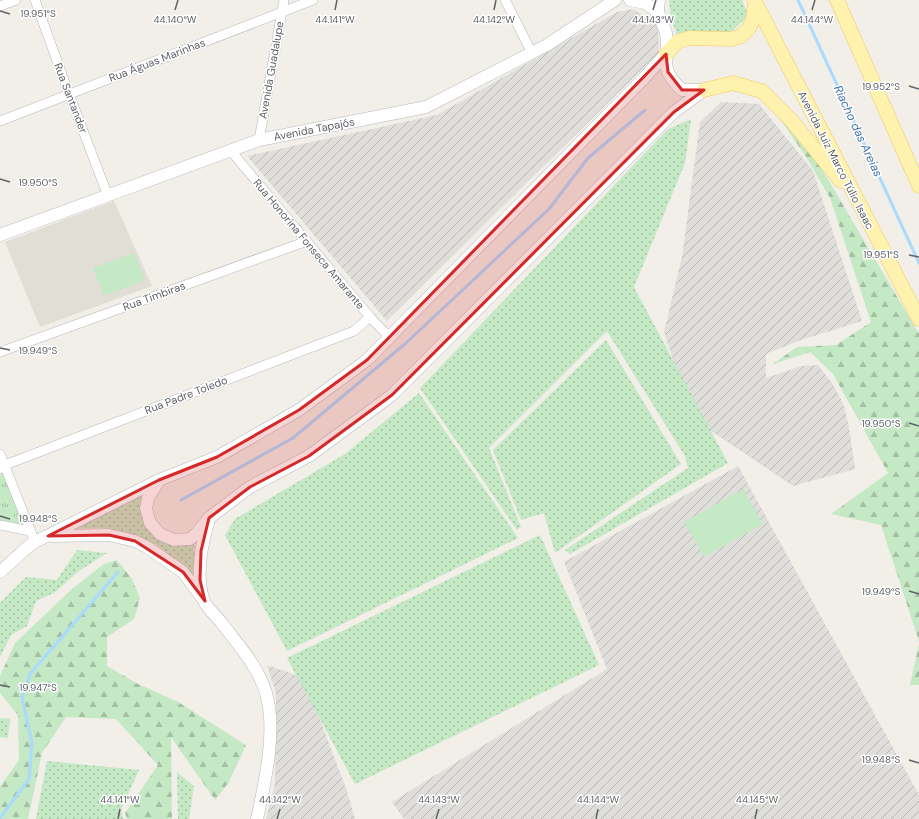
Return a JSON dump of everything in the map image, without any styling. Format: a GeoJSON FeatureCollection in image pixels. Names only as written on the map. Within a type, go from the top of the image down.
{"type":"FeatureCollection","features":[{"type":"Feature","properties":{"kind":"main road","name":"Avenida Tapajós"},"geometry":{"type":"LineString","coordinates":[[0,235],[259,140],[426,107],[547,45],[615,0]]}},
{"type":"Feature","properties":{"kind":"main road"},"geometry":{"type":"LineString","coordinates":[[602,8],[621,0]]}},
{"type":"Feature","properties":{"kind":"main road"},"geometry":{"type":"LineString","coordinates":[[630,0],[659,6],[659,19],[665,32],[666,62],[668,72],[672,80],[682,90],[704,90],[733,83],[762,91],[791,120],[859,203]]}},
{"type":"Feature","properties":{"kind":"main road"},"geometry":{"type":"LineString","coordinates":[[837,0],[919,186]]}},
{"type":"Feature","properties":{"kind":"main road"},"geometry":{"type":"LineString","coordinates":[[0,572],[5,564],[35,542],[159,480],[217,457],[299,410],[367,360],[633,89],[677,42],[689,38],[731,39],[741,36],[749,28],[753,19],[754,1]]}},
{"type":"Feature","properties":{"kind":"main road","name":"Avenida Juiz Marco Túlio Isaac"},"geometry":{"type":"LineString","coordinates":[[754,1],[919,319]]}},
{"type":"Feature","properties":{"kind":"main road"},"geometry":{"type":"LineString","coordinates":[[159,480],[148,498],[146,508],[150,523],[160,534],[174,540],[190,539],[209,518],[250,487],[309,456],[392,395],[674,112],[704,90]]}},
{"type":"Feature","properties":{"kind":"main road"},"geometry":{"type":"LineString","coordinates":[[205,601],[200,580],[201,551],[209,518]]}},
{"type":"Feature","properties":{"kind":"main road"},"geometry":{"type":"LineString","coordinates":[[48,536],[109,535],[135,541],[147,547],[182,572],[252,662],[259,674],[267,694],[272,734],[257,819]]}},
{"type":"Feature","properties":{"kind":"street"},"geometry":{"type":"LineString","coordinates":[[0,6],[16,0]]}},
{"type":"Feature","properties":{"kind":"street","name":"Rua Santander"},"geometry":{"type":"LineString","coordinates":[[35,0],[68,94],[108,196]]}},
{"type":"Feature","properties":{"kind":"street","name":"Avenida Guadalupe"},"geometry":{"type":"LineString","coordinates":[[259,140],[284,0]]}},
{"type":"Feature","properties":{"kind":"street","name":"Rua Águas Marinhas"},"geometry":{"type":"LineString","coordinates":[[0,121],[313,0]]}},
{"type":"Feature","properties":{"kind":"street"},"geometry":{"type":"LineString","coordinates":[[505,0],[532,53]]}},
{"type":"Feature","properties":{"kind":"street","name":"Rua Honorina Fonseca Amarante"},"geometry":{"type":"LineString","coordinates":[[231,151],[370,317],[389,337]]}},
{"type":"Feature","properties":{"kind":"street","name":"Rua Timbiras"},"geometry":{"type":"LineString","coordinates":[[0,352],[307,241]]}},
{"type":"Feature","properties":{"kind":"street","name":"Rua Padre Toledo"},"geometry":{"type":"LineString","coordinates":[[2,467],[354,331],[370,317]]}},
{"type":"Feature","properties":{"kind":"street"},"geometry":{"type":"LineString","coordinates":[[0,454],[2,467],[35,542]]}},
{"type":"Feature","properties":{"kind":"street"},"geometry":{"type":"LineString","coordinates":[[0,525],[30,531]]}},
{"type":"Feature","properties":{"kind":"highlighted area"},"geometry":{"type":"Polygon","coordinates":[[[666,54],[668,72],[682,90],[704,90],[674,112],[392,395],[309,456],[250,487],[209,518],[201,551],[200,580],[205,601],[183,572],[135,541],[109,535],[48,536],[159,480],[217,457],[299,410],[367,360],[666,54]]]}},
{"type":"Feature","properties":{"kind":"shaded area"},"geometry":{"type":"Polygon","coordinates":[[[633,9],[658,24],[659,52],[387,321],[247,156],[437,115],[617,12],[633,9]]]}},
{"type":"Feature","properties":{"kind":"shaded area"},"geometry":{"type":"Polygon","coordinates":[[[721,102],[759,104],[813,171],[862,321],[801,340],[766,354],[766,378],[802,366],[818,365],[832,383],[843,403],[849,427],[855,469],[793,486],[692,418],[664,332],[682,257],[700,122],[721,102]]]}},
{"type":"Feature","properties":{"kind":"shaded area"},"geometry":{"type":"Polygon","coordinates":[[[114,201],[152,286],[40,327],[5,242],[114,201]]]}},
{"type":"Feature","properties":{"kind":"shaded area"},"geometry":{"type":"Polygon","coordinates":[[[738,466],[919,795],[919,819],[404,819],[392,802],[607,669],[564,562],[738,466]]]}},
{"type":"Feature","properties":{"kind":"shaded area"},"geometry":{"type":"Polygon","coordinates":[[[267,665],[304,678],[346,788],[355,819],[266,819],[275,783],[276,693],[267,665]]]}},
{"type":"Feature","properties":{"kind":"green space"},"geometry":{"type":"Polygon","coordinates":[[[669,0],[742,0],[748,16],[730,33],[677,35],[671,18],[669,0]]]}},
{"type":"Feature","properties":{"kind":"green space"},"geometry":{"type":"Polygon","coordinates":[[[778,116],[813,154],[919,334],[919,641],[881,525],[831,514],[888,473],[833,374],[810,352],[773,364],[797,347],[836,345],[871,322],[830,198],[807,158],[778,116]]]}},
{"type":"Feature","properties":{"kind":"green space"},"geometry":{"type":"Polygon","coordinates":[[[691,119],[685,163],[634,287],[728,463],[570,554],[565,550],[688,468],[685,456],[607,331],[489,448],[521,527],[517,530],[420,388],[668,129],[691,119]]]}},
{"type":"Feature","properties":{"kind":"green space"},"geometry":{"type":"Polygon","coordinates":[[[134,253],[145,280],[104,296],[93,268],[134,253]]]}},
{"type":"Feature","properties":{"kind":"green space"},"geometry":{"type":"Polygon","coordinates":[[[606,340],[681,464],[555,553],[544,513],[521,520],[493,450],[606,340]]]}},
{"type":"Feature","properties":{"kind":"green space"},"geometry":{"type":"Polygon","coordinates":[[[419,393],[518,538],[287,651],[225,535],[235,519],[345,454],[419,393]]]}},
{"type":"Feature","properties":{"kind":"green space"},"geometry":{"type":"Polygon","coordinates":[[[3,471],[26,526],[0,521],[0,474],[3,471]]]}},
{"type":"Feature","properties":{"kind":"green space"},"geometry":{"type":"Polygon","coordinates":[[[743,489],[763,524],[704,557],[684,522],[743,489]]]}},
{"type":"Feature","properties":{"kind":"green space"},"geometry":{"type":"Polygon","coordinates":[[[143,493],[144,523],[194,541],[197,585],[177,561],[155,544],[133,535],[103,528],[74,529],[143,493]]]}},
{"type":"Feature","properties":{"kind":"green space"},"geometry":{"type":"Polygon","coordinates":[[[540,535],[599,665],[355,784],[287,658],[540,535]]]}},
{"type":"Feature","properties":{"kind":"green space"},"geometry":{"type":"Polygon","coordinates":[[[77,550],[107,553],[79,571],[54,593],[36,601],[27,626],[11,635],[0,657],[0,603],[26,577],[57,580],[77,550]]]}},
{"type":"Feature","properties":{"kind":"green space"},"geometry":{"type":"Polygon","coordinates":[[[117,560],[132,579],[140,598],[134,619],[107,637],[107,666],[138,684],[178,702],[246,745],[229,782],[215,800],[171,737],[172,819],[127,819],[125,813],[158,765],[116,719],[66,717],[42,753],[28,819],[0,819],[0,787],[19,760],[18,715],[0,693],[0,676],[15,643],[72,589],[104,564],[117,560]]]}},
{"type":"Feature","properties":{"kind":"green space"},"geometry":{"type":"Polygon","coordinates":[[[919,644],[919,685],[910,685],[919,644]]]}},
{"type":"Feature","properties":{"kind":"green space"},"geometry":{"type":"Polygon","coordinates":[[[0,718],[10,719],[8,738],[0,737],[0,718]]]}},
{"type":"Feature","properties":{"kind":"green space"},"geometry":{"type":"Polygon","coordinates":[[[47,761],[139,770],[121,810],[123,819],[36,819],[47,761]]]}},
{"type":"Feature","properties":{"kind":"green space"},"geometry":{"type":"Polygon","coordinates":[[[177,772],[194,786],[189,819],[178,819],[177,772]]]}},
{"type":"Feature","properties":{"kind":"waterway","name":"Riacho das Areias"},"geometry":{"type":"LineString","coordinates":[[798,0],[919,263]]}},
{"type":"Feature","properties":{"kind":"waterway"},"geometry":{"type":"LineString","coordinates":[[181,500],[293,438],[406,343],[549,209],[588,158],[645,110]]}},
{"type":"Feature","properties":{"kind":"waterway"},"geometry":{"type":"LineString","coordinates":[[0,818],[29,779],[32,743],[22,697],[30,674],[118,572]]}}]}
